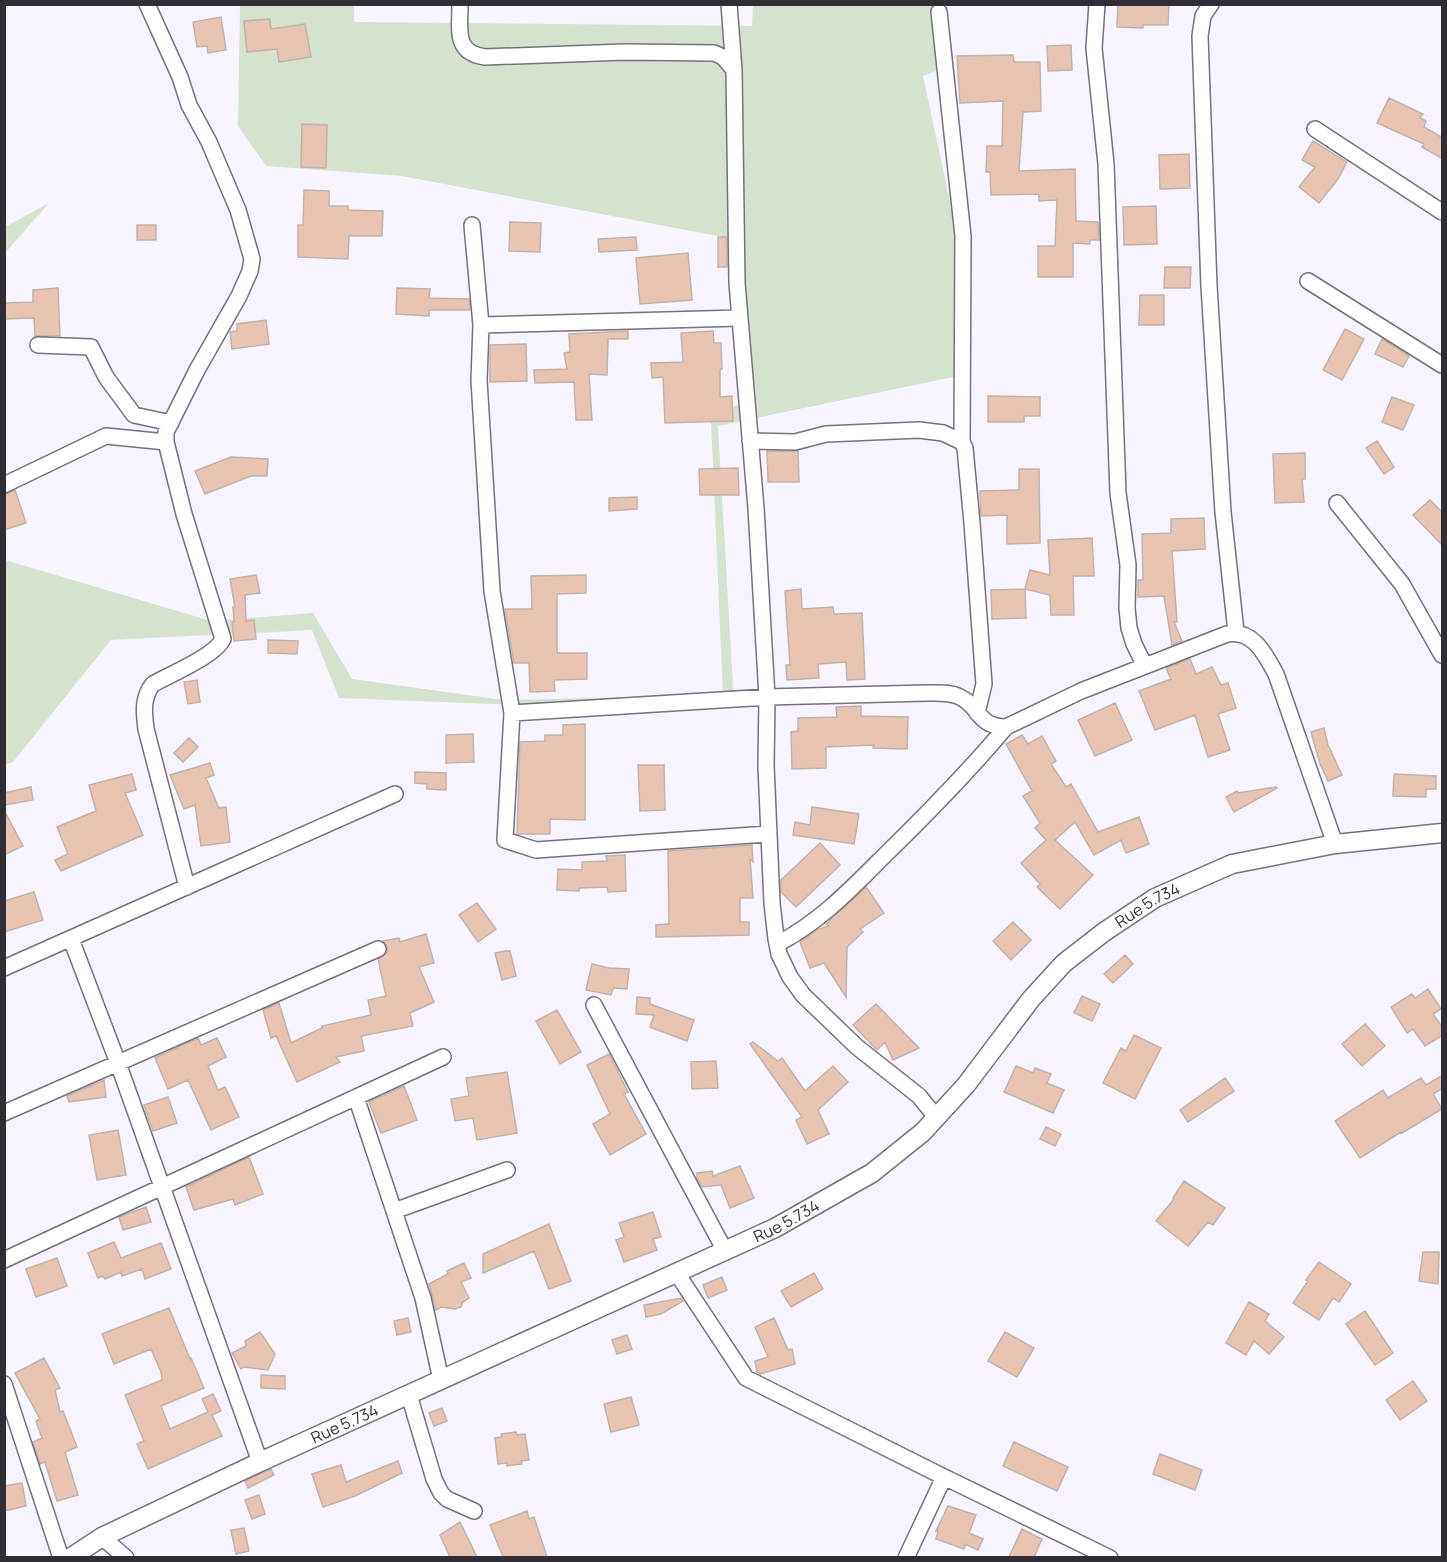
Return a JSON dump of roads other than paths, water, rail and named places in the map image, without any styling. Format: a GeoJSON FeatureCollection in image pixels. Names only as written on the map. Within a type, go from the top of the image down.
{"type":"FeatureCollection","features":[{"type":"Feature","properties":{"kind":"street"},"geometry":{"type":"LineString","coordinates":[[147,4],[180,77],[189,105],[209,142],[238,210],[252,259],[250,271],[239,296],[197,370],[166,432],[166,442],[184,514],[223,639],[220,645],[200,658],[153,684],[149,688],[144,708],[146,729],[187,887]]}},
{"type":"Feature","properties":{"kind":"street"},"geometry":{"type":"LineString","coordinates":[[460,4],[461,39],[464,49],[473,55],[485,57],[625,52],[714,53],[723,57],[734,70]]}},
{"type":"Feature","properties":{"kind":"street"},"geometry":{"type":"LineString","coordinates":[[729,4],[734,70],[740,318],[767,697],[766,766],[772,903],[777,944],[779,954],[790,977],[803,995],[857,1047],[919,1096],[936,1117]]}},
{"type":"Feature","properties":{"kind":"street"},"geometry":{"type":"LineString","coordinates":[[1097,4],[1094,48],[1106,164],[1118,493],[1128,565],[1129,628],[1145,666]]}},
{"type":"Feature","properties":{"kind":"street"},"geometry":{"type":"LineString","coordinates":[[1211,4],[1203,16],[1200,36],[1204,174],[1222,502],[1236,632]]}},
{"type":"Feature","properties":{"kind":"street"},"geometry":{"type":"LineString","coordinates":[[939,12],[963,236],[962,442],[972,523],[984,684],[977,713]]}},
{"type":"Feature","properties":{"kind":"street"},"geometry":{"type":"LineString","coordinates":[[1315,129],[1443,212]]}},
{"type":"Feature","properties":{"kind":"street"},"geometry":{"type":"LineString","coordinates":[[472,225],[481,325],[479,380],[492,591],[512,713],[506,840],[536,850],[769,834]]}},
{"type":"Feature","properties":{"kind":"street"},"geometry":{"type":"LineString","coordinates":[[1308,281],[1443,365]]}},
{"type":"Feature","properties":{"kind":"street"},"geometry":{"type":"LineString","coordinates":[[481,325],[740,318]]}},
{"type":"Feature","properties":{"kind":"street"},"geometry":{"type":"LineString","coordinates":[[38,345],[91,348],[106,377],[134,415],[171,423]]}},
{"type":"Feature","properties":{"kind":"street"},"geometry":{"type":"LineString","coordinates":[[750,441],[795,442],[826,435],[919,430],[943,433],[962,442]]}},
{"type":"Feature","properties":{"kind":"street"},"geometry":{"type":"LineString","coordinates":[[4,484],[106,436],[166,442]]}},
{"type":"Feature","properties":{"kind":"street"},"geometry":{"type":"LineString","coordinates":[[1336,503],[1402,584],[1443,655]]}},
{"type":"Feature","properties":{"kind":"street"},"geometry":{"type":"LineString","coordinates":[[777,944],[803,929],[845,895],[912,829],[1006,727],[1081,692],[1236,632],[1252,640],[1276,674],[1335,844]]}},
{"type":"Feature","properties":{"kind":"street"},"geometry":{"type":"LineString","coordinates":[[512,713],[767,697],[951,693],[961,697],[984,721],[1006,727]]}},
{"type":"Feature","properties":{"kind":"street"},"geometry":{"type":"LineString","coordinates":[[4,968],[394,794]]}},
{"type":"Feature","properties":{"kind":"street","name":"Rue 5.734"},"geometry":{"type":"LineString","coordinates":[[70,1557],[102,1537],[260,1462],[775,1228],[872,1173],[923,1132],[966,1084],[1044,984],[1064,963],[1104,932],[1155,898],[1232,864],[1335,844],[1443,833]]}},
{"type":"Feature","properties":{"kind":"street"},"geometry":{"type":"LineString","coordinates":[[71,939],[118,1063],[260,1462]]}},
{"type":"Feature","properties":{"kind":"street"},"geometry":{"type":"LineString","coordinates":[[4,1113],[378,949]]}},
{"type":"Feature","properties":{"kind":"street"},"geometry":{"type":"LineString","coordinates":[[594,1005],[725,1251]]}},
{"type":"Feature","properties":{"kind":"street"},"geometry":{"type":"LineString","coordinates":[[4,1260],[443,1057]]}},
{"type":"Feature","properties":{"kind":"street"},"geometry":{"type":"LineString","coordinates":[[356,1097],[423,1298],[441,1380]]}},
{"type":"Feature","properties":{"kind":"street"},"geometry":{"type":"LineString","coordinates":[[394,1211],[507,1170]]}},
{"type":"Feature","properties":{"kind":"street"},"geometry":{"type":"LineString","coordinates":[[676,1272],[746,1378],[1110,1557]]}},
{"type":"Feature","properties":{"kind":"street"},"geometry":{"type":"LineString","coordinates":[[4,1384],[61,1557]]}},
{"type":"Feature","properties":{"kind":"street"},"geometry":{"type":"LineString","coordinates":[[409,1395],[434,1479],[441,1493],[447,1499],[474,1511]]}},
{"type":"Feature","properties":{"kind":"street"},"geometry":{"type":"LineString","coordinates":[[906,1557],[944,1477]]}},
{"type":"Feature","properties":{"kind":"street"},"geometry":{"type":"LineString","coordinates":[[102,1537],[126,1557]]}}]}
